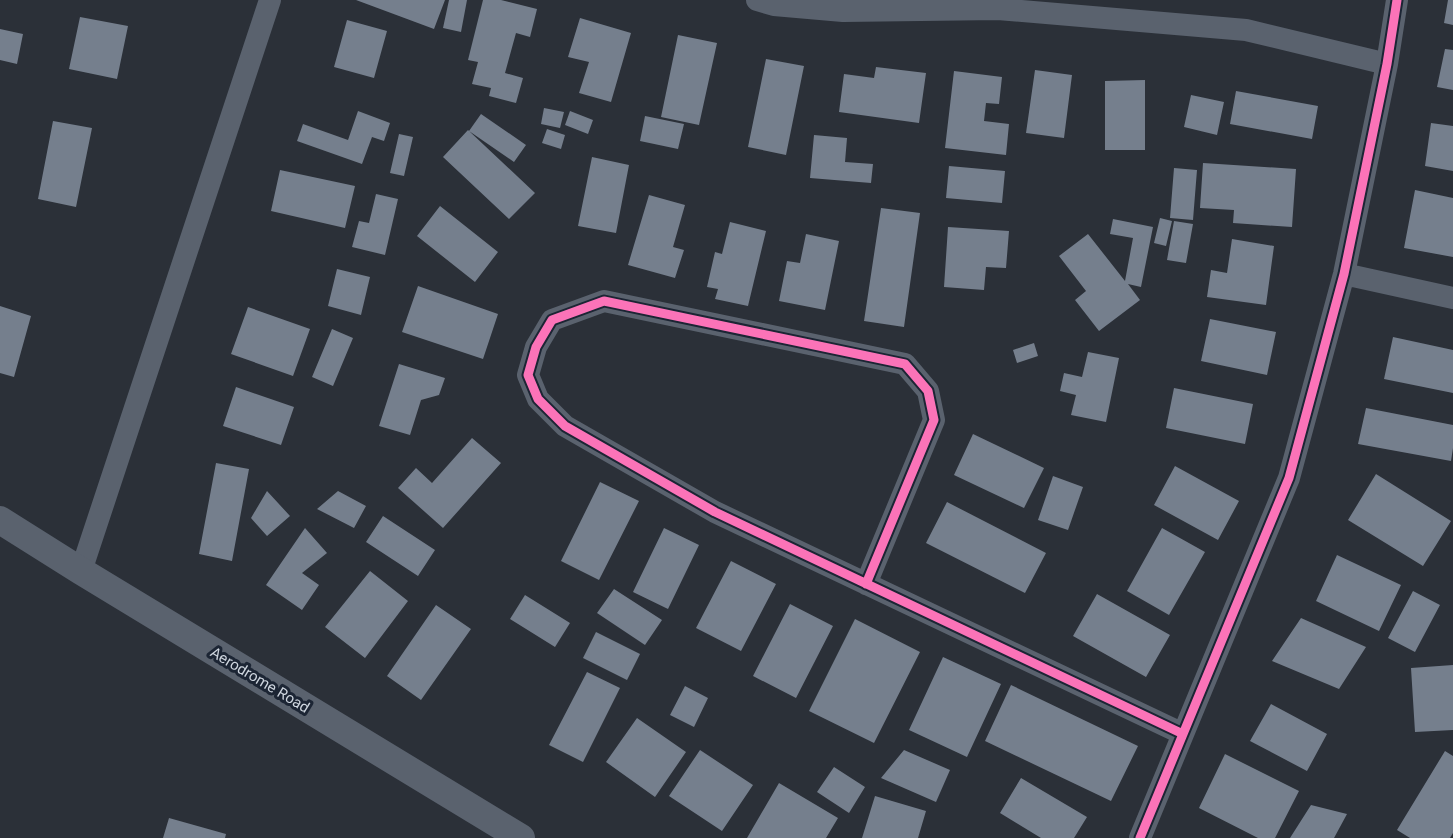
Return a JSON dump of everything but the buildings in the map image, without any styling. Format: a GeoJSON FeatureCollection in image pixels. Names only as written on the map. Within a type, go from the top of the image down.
{"type":"FeatureCollection","features":[{"type":"Feature","properties":{"kind":"street"},"geometry":{"type":"LineString","coordinates":[[81,571],[270,0]]}},
{"type":"Feature","properties":{"kind":"street"},"geometry":{"type":"LineString","coordinates":[[757,0],[774,5],[843,10],[998,9],[1245,30],[1387,64]]}},
{"type":"Feature","properties":{"kind":"street"},"geometry":{"type":"LineString","coordinates":[[1140,838],[1289,478],[1344,274],[1387,64],[1397,0]]}},
{"type":"Feature","properties":{"kind":"street"},"geometry":{"type":"LineString","coordinates":[[1344,274],[1453,298]]}},
{"type":"Feature","properties":{"kind":"street"},"geometry":{"type":"LineString","coordinates":[[866,584],[934,420],[928,391],[905,364],[604,301],[552,320],[536,346],[528,375],[538,399],[565,426],[715,512],[866,584],[1183,734]]}},
{"type":"Feature","properties":{"kind":"street","name":"Aerodrome Road"},"geometry":{"type":"LineString","coordinates":[[0,520],[509,835]]}},
{"type":"Feature","properties":{"kind":"cycle path"},"geometry":{"type":"LineString","coordinates":[[1140,838],[1289,478],[1344,274],[1387,64],[1397,0]]}},
{"type":"Feature","properties":{"kind":"cycle path"},"geometry":{"type":"LineString","coordinates":[[866,584],[934,420],[928,391],[905,364],[604,301],[552,320],[536,347],[528,375],[538,399],[565,426],[715,512],[1183,734]]}}]}
